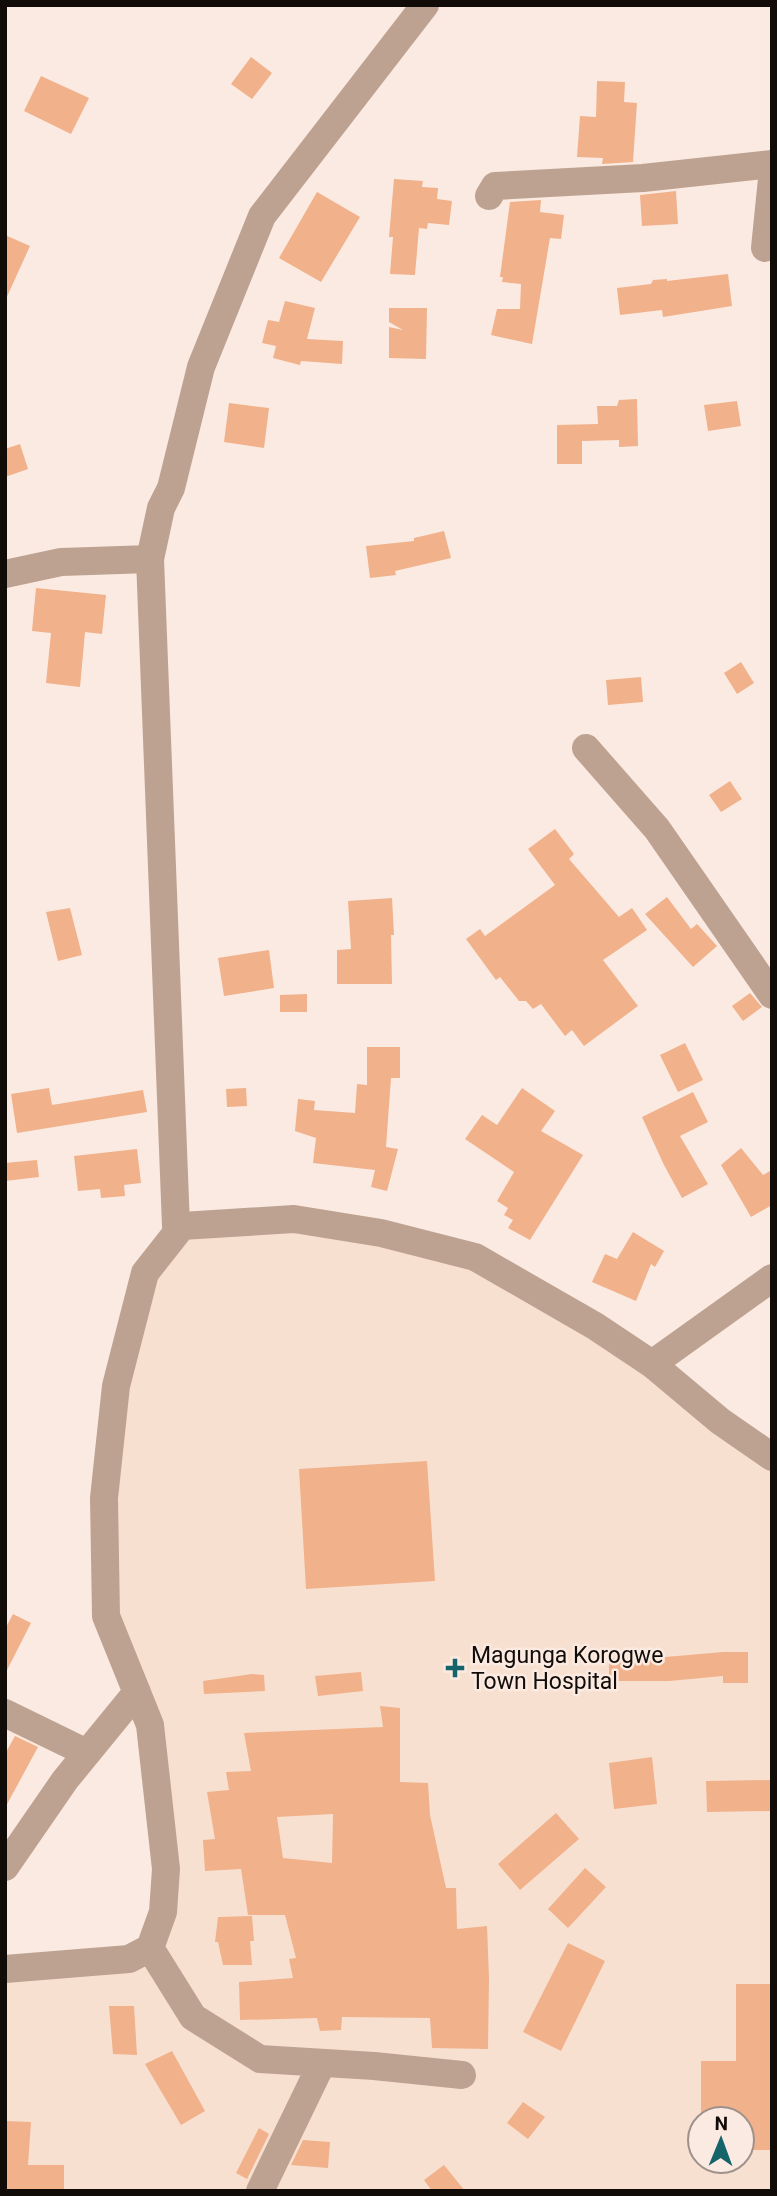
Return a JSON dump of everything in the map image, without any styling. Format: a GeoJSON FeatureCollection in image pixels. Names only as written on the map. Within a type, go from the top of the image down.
{"type":"FeatureCollection","features":[{"type":"Feature","properties":{"kind":"street"},"geometry":{"type":"LineString","coordinates":[[425,5],[262,216],[201,366],[171,488],[161,508],[150,559],[176,1226],[294,1219],[381,1233],[475,1257],[595,1326],[652,1364],[720,1421],[772,1457]]}},
{"type":"Feature","properties":{"kind":"street"},"geometry":{"type":"LineString","coordinates":[[489,196],[495,186],[643,178],[772,164]]}},
{"type":"Feature","properties":{"kind":"street"},"geometry":{"type":"LineString","coordinates":[[765,248],[772,179]]}},
{"type":"Feature","properties":{"kind":"street"},"geometry":{"type":"LineString","coordinates":[[5,574],[61,562],[150,559]]}},
{"type":"Feature","properties":{"kind":"street"},"geometry":{"type":"LineString","coordinates":[[586,748],[657,830],[772,995]]}},
{"type":"Feature","properties":{"kind":"street"},"geometry":{"type":"LineString","coordinates":[[5,1969],[128,1959],[150,1948],[163,1912],[166,1870],[150,1725],[106,1616],[104,1498],[116,1386],[145,1273],[182,1226]]}},
{"type":"Feature","properties":{"kind":"street"},"geometry":{"type":"LineString","coordinates":[[652,1364],[772,1279]]}},
{"type":"Feature","properties":{"kind":"street"},"geometry":{"type":"LineString","coordinates":[[5,1867],[65,1780],[136,1692]]}},
{"type":"Feature","properties":{"kind":"street"},"geometry":{"type":"LineString","coordinates":[[5,1713],[87,1753]]}},
{"type":"Feature","properties":{"kind":"street"},"geometry":{"type":"LineString","coordinates":[[150,1948],[193,2017],[260,2059],[462,2075]]}},
{"type":"Feature","properties":{"kind":"street"},"geometry":{"type":"LineString","coordinates":[[260,2191],[323,2063]]}},
{"type":"Feature","properties":{"kind":"shaded area","name":"Magunga Korogwe Town Hospital"},"geometry":{"type":"Polygon","coordinates":[[[293,1229],[379,1243],[471,1267],[590,1334],[772,1469],[772,2191],[5,2191],[5,1979],[131,1970],[173,1914],[117,1614],[114,1499],[126,1388],[154,1278],[188,1236],[293,1229]]]}},
{"type":"Feature","properties":{"kind":"building"},"geometry":{"type":"Polygon","coordinates":[[[251,57],[272,73],[252,99],[231,84],[251,57]]]}},
{"type":"Feature","properties":{"kind":"building"},"geometry":{"type":"Polygon","coordinates":[[[41,76],[89,98],[71,134],[24,111],[41,76]]]}},
{"type":"Feature","properties":{"kind":"building"},"geometry":{"type":"Polygon","coordinates":[[[597,81],[625,82],[624,102],[637,103],[633,162],[602,164],[603,158],[577,157],[580,116],[596,117],[597,81]]]}},
{"type":"Feature","properties":{"kind":"building"},"geometry":{"type":"Polygon","coordinates":[[[394,179],[423,181],[422,187],[438,188],[437,199],[452,201],[449,225],[428,223],[427,229],[419,228],[415,275],[390,274],[393,237],[389,237],[394,179]]]}},
{"type":"Feature","properties":{"kind":"building"},"geometry":{"type":"Polygon","coordinates":[[[676,191],[678,224],[642,226],[640,195],[676,191]]]}},
{"type":"Feature","properties":{"kind":"building"},"geometry":{"type":"Polygon","coordinates":[[[317,192],[360,217],[321,282],[279,258],[317,192]]]}},
{"type":"Feature","properties":{"kind":"building"},"geometry":{"type":"Polygon","coordinates":[[[541,200],[540,212],[564,215],[561,239],[550,238],[532,344],[491,335],[497,309],[520,309],[521,284],[502,282],[503,277],[500,277],[510,202],[541,200]]]}},
{"type":"Feature","properties":{"kind":"building"},"geometry":{"type":"Polygon","coordinates":[[[5,235],[30,246],[5,301],[5,235]]]}},
{"type":"Feature","properties":{"kind":"building"},"geometry":{"type":"Polygon","coordinates":[[[728,274],[732,306],[663,317],[662,310],[620,315],[617,288],[651,284],[653,280],[667,281],[728,274]]]}},
{"type":"Feature","properties":{"kind":"building"},"geometry":{"type":"Polygon","coordinates":[[[285,301],[315,308],[307,339],[343,341],[342,364],[301,361],[300,365],[273,358],[276,346],[262,343],[268,320],[279,322],[285,301]]]}},
{"type":"Feature","properties":{"kind":"building"},"geometry":{"type":"Polygon","coordinates":[[[389,308],[427,308],[426,359],[389,358],[389,327],[403,330],[389,322],[389,308]]]}},
{"type":"Feature","properties":{"kind":"building"},"geometry":{"type":"Polygon","coordinates":[[[637,399],[638,446],[619,447],[619,440],[582,441],[582,464],[557,464],[557,425],[598,424],[597,406],[617,406],[619,400],[637,399]]]}},
{"type":"Feature","properties":{"kind":"building"},"geometry":{"type":"Polygon","coordinates":[[[737,401],[741,426],[708,431],[704,405],[737,401]]]}},
{"type":"Feature","properties":{"kind":"building"},"geometry":{"type":"Polygon","coordinates":[[[229,403],[269,408],[264,448],[224,442],[229,403]]]}},
{"type":"Feature","properties":{"kind":"building"},"geometry":{"type":"Polygon","coordinates":[[[20,444],[28,469],[5,477],[5,449],[20,444]]]}},
{"type":"Feature","properties":{"kind":"building"},"geometry":{"type":"Polygon","coordinates":[[[444,531],[451,558],[395,571],[396,575],[370,578],[366,546],[414,541],[414,538],[444,531]]]}},
{"type":"Feature","properties":{"kind":"building"},"geometry":{"type":"Polygon","coordinates":[[[36,588],[106,595],[102,634],[85,632],[80,687],[46,683],[51,633],[32,631],[36,588]]]}},
{"type":"Feature","properties":{"kind":"building"},"geometry":{"type":"Polygon","coordinates":[[[741,662],[754,683],[737,694],[724,673],[741,662]]]}},
{"type":"Feature","properties":{"kind":"building"},"geometry":{"type":"Polygon","coordinates":[[[641,677],[643,702],[608,705],[606,680],[641,677]]]}},
{"type":"Feature","properties":{"kind":"building"},"geometry":{"type":"Polygon","coordinates":[[[730,781],[742,799],[721,812],[709,795],[730,781]]]}},
{"type":"Feature","properties":{"kind":"building"},"geometry":{"type":"Polygon","coordinates":[[[555,829],[574,854],[569,859],[619,917],[632,908],[647,930],[603,960],[638,1006],[584,1046],[572,1030],[565,1036],[541,1004],[533,1009],[526,1001],[519,1001],[500,977],[496,980],[466,939],[480,929],[485,936],[555,885],[528,849],[555,829]]]}},
{"type":"Feature","properties":{"kind":"building"},"geometry":{"type":"Polygon","coordinates":[[[667,897],[691,929],[697,924],[717,946],[693,967],[645,914],[667,897]]]}},
{"type":"Feature","properties":{"kind":"building"},"geometry":{"type":"Polygon","coordinates":[[[392,898],[392,984],[337,984],[337,950],[351,949],[348,901],[392,898]]]}},
{"type":"Feature","properties":{"kind":"building"},"geometry":{"type":"Polygon","coordinates":[[[70,908],[82,955],[58,961],[46,912],[70,908]]]}},
{"type":"Feature","properties":{"kind":"building"},"geometry":{"type":"Polygon","coordinates":[[[269,950],[274,988],[224,996],[218,958],[269,950]]]}},
{"type":"Feature","properties":{"kind":"building"},"geometry":{"type":"Polygon","coordinates":[[[750,993],[762,1007],[743,1021],[732,1006],[750,993]]]}},
{"type":"Feature","properties":{"kind":"building"},"geometry":{"type":"Polygon","coordinates":[[[307,994],[307,1012],[280,1012],[280,995],[307,994]]]}},
{"type":"Feature","properties":{"kind":"building"},"geometry":{"type":"Polygon","coordinates":[[[685,1043],[703,1080],[678,1092],[660,1055],[685,1043]]]}},
{"type":"Feature","properties":{"kind":"building"},"geometry":{"type":"Polygon","coordinates":[[[367,1047],[400,1047],[400,1078],[391,1078],[386,1147],[398,1149],[387,1191],[371,1187],[375,1170],[313,1163],[316,1138],[295,1131],[298,1099],[315,1101],[314,1110],[355,1113],[357,1084],[367,1085],[367,1047]]]}},
{"type":"Feature","properties":{"kind":"building"},"geometry":{"type":"Polygon","coordinates":[[[49,1088],[52,1105],[143,1090],[147,1112],[17,1133],[11,1094],[49,1088]]]}},
{"type":"Feature","properties":{"kind":"building"},"geometry":{"type":"Polygon","coordinates":[[[246,1088],[247,1106],[227,1107],[226,1089],[246,1088]]]}},
{"type":"Feature","properties":{"kind":"building"},"geometry":{"type":"Polygon","coordinates":[[[522,1088],[555,1111],[541,1131],[583,1155],[530,1240],[508,1228],[513,1220],[504,1215],[508,1208],[497,1201],[514,1172],[465,1139],[482,1115],[497,1125],[522,1088]]]}},
{"type":"Feature","properties":{"kind":"building"},"geometry":{"type":"Polygon","coordinates":[[[693,1092],[708,1122],[680,1136],[708,1184],[682,1198],[642,1117],[693,1092]]]}},
{"type":"Feature","properties":{"kind":"building"},"geometry":{"type":"Polygon","coordinates":[[[741,1148],[763,1175],[772,1170],[772,1205],[751,1217],[721,1165],[741,1148]]]}},
{"type":"Feature","properties":{"kind":"building"},"geometry":{"type":"Polygon","coordinates":[[[137,1149],[141,1183],[124,1185],[125,1196],[101,1198],[100,1189],[78,1191],[74,1156],[137,1149]]]}},
{"type":"Feature","properties":{"kind":"building"},"geometry":{"type":"Polygon","coordinates":[[[37,1160],[39,1177],[5,1181],[5,1163],[37,1160]]]}},
{"type":"Feature","properties":{"kind":"building"},"geometry":{"type":"Polygon","coordinates":[[[633,1232],[664,1251],[655,1267],[651,1264],[636,1301],[592,1282],[605,1254],[617,1259],[633,1232]]]}},
{"type":"Feature","properties":{"kind":"building"},"geometry":{"type":"Polygon","coordinates":[[[427,1461],[435,1581],[306,1589],[299,1469],[427,1461]]]}},
{"type":"Feature","properties":{"kind":"building"},"geometry":{"type":"Polygon","coordinates":[[[13,1614],[31,1623],[5,1674],[5,1629],[13,1614]]]}},
{"type":"Feature","properties":{"kind":"building"},"geometry":{"type":"Polygon","coordinates":[[[748,1652],[748,1683],[723,1683],[723,1676],[669,1681],[609,1681],[609,1658],[654,1658],[748,1652]]]}},
{"type":"Feature","properties":{"kind":"building"},"geometry":{"type":"Polygon","coordinates":[[[361,1672],[363,1691],[318,1696],[315,1676],[361,1672]]]}},
{"type":"Feature","properties":{"kind":"building"},"geometry":{"type":"Polygon","coordinates":[[[252,1674],[264,1675],[265,1691],[204,1694],[203,1681],[252,1674]]]}},
{"type":"Feature","properties":{"kind":"building"},"geometry":{"type":"Polygon","coordinates":[[[380,1706],[400,1708],[400,1782],[428,1783],[430,1815],[446,1888],[456,1888],[457,1929],[487,1926],[488,2049],[432,2048],[430,2018],[342,2017],[341,2030],[320,2031],[317,2018],[240,2020],[239,1982],[293,1978],[289,1959],[296,1958],[285,1915],[248,1915],[241,1869],[205,1871],[203,1840],[215,1839],[207,1792],[229,1790],[226,1772],[251,1771],[244,1733],[383,1727],[380,1706]],[[333,1814],[277,1817],[283,1858],[332,1863],[333,1814]]]}},
{"type":"Feature","properties":{"kind":"building"},"geometry":{"type":"Polygon","coordinates":[[[15,1736],[38,1747],[5,1808],[5,1754],[15,1736]]]}},
{"type":"Feature","properties":{"kind":"building"},"geometry":{"type":"Polygon","coordinates":[[[652,1757],[657,1804],[614,1809],[609,1763],[652,1757]]]}},
{"type":"Feature","properties":{"kind":"building"},"geometry":{"type":"Polygon","coordinates":[[[772,1780],[772,1811],[707,1812],[706,1781],[772,1780]]]}},
{"type":"Feature","properties":{"kind":"building"},"geometry":{"type":"Polygon","coordinates":[[[556,1813],[579,1839],[520,1890],[498,1864],[556,1813]]]}},
{"type":"Feature","properties":{"kind":"building"},"geometry":{"type":"Polygon","coordinates":[[[585,1868],[606,1887],[568,1928],[548,1909],[585,1868]]]}},
{"type":"Feature","properties":{"kind":"building"},"geometry":{"type":"Polygon","coordinates":[[[252,1916],[252,1965],[223,1965],[218,1942],[215,1942],[218,1917],[252,1916]]]}},
{"type":"Feature","properties":{"kind":"building"},"geometry":{"type":"Polygon","coordinates":[[[568,1943],[605,1961],[561,2051],[523,2032],[568,1943]]]}},
{"type":"Feature","properties":{"kind":"building"},"geometry":{"type":"Polygon","coordinates":[[[736,1984],[772,1984],[772,2150],[756,2150],[756,2105],[701,2105],[701,2061],[736,2061],[736,1984]]]}},
{"type":"Feature","properties":{"kind":"building"},"geometry":{"type":"Polygon","coordinates":[[[109,2006],[134,2006],[137,2055],[113,2054],[109,2006]]]}},
{"type":"Feature","properties":{"kind":"building"},"geometry":{"type":"Polygon","coordinates":[[[172,2051],[205,2111],[181,2125],[145,2064],[172,2051]]]}},
{"type":"Feature","properties":{"kind":"building"},"geometry":{"type":"Polygon","coordinates":[[[523,2102],[545,2117],[528,2139],[507,2123],[523,2102]]]}},
{"type":"Feature","properties":{"kind":"building"},"geometry":{"type":"Polygon","coordinates":[[[5,2121],[31,2122],[28,2165],[64,2165],[64,2191],[5,2191],[5,2121]]]}},
{"type":"Feature","properties":{"kind":"building"},"geometry":{"type":"Polygon","coordinates":[[[259,2128],[269,2134],[247,2179],[236,2173],[259,2128]]]}},
{"type":"Feature","properties":{"kind":"building"},"geometry":{"type":"Polygon","coordinates":[[[303,2140],[330,2142],[328,2168],[291,2165],[303,2140]]]}},
{"type":"Feature","properties":{"kind":"building"},"geometry":{"type":"Polygon","coordinates":[[[444,2165],[465,2191],[432,2191],[424,2180],[444,2165]]]}},
{"type":"Feature","properties":{"kind":"place","name":"Magunga Korogwe Town Hospital"},"geometry":{"type":"Point","coordinates":[455,1668]}}]}
